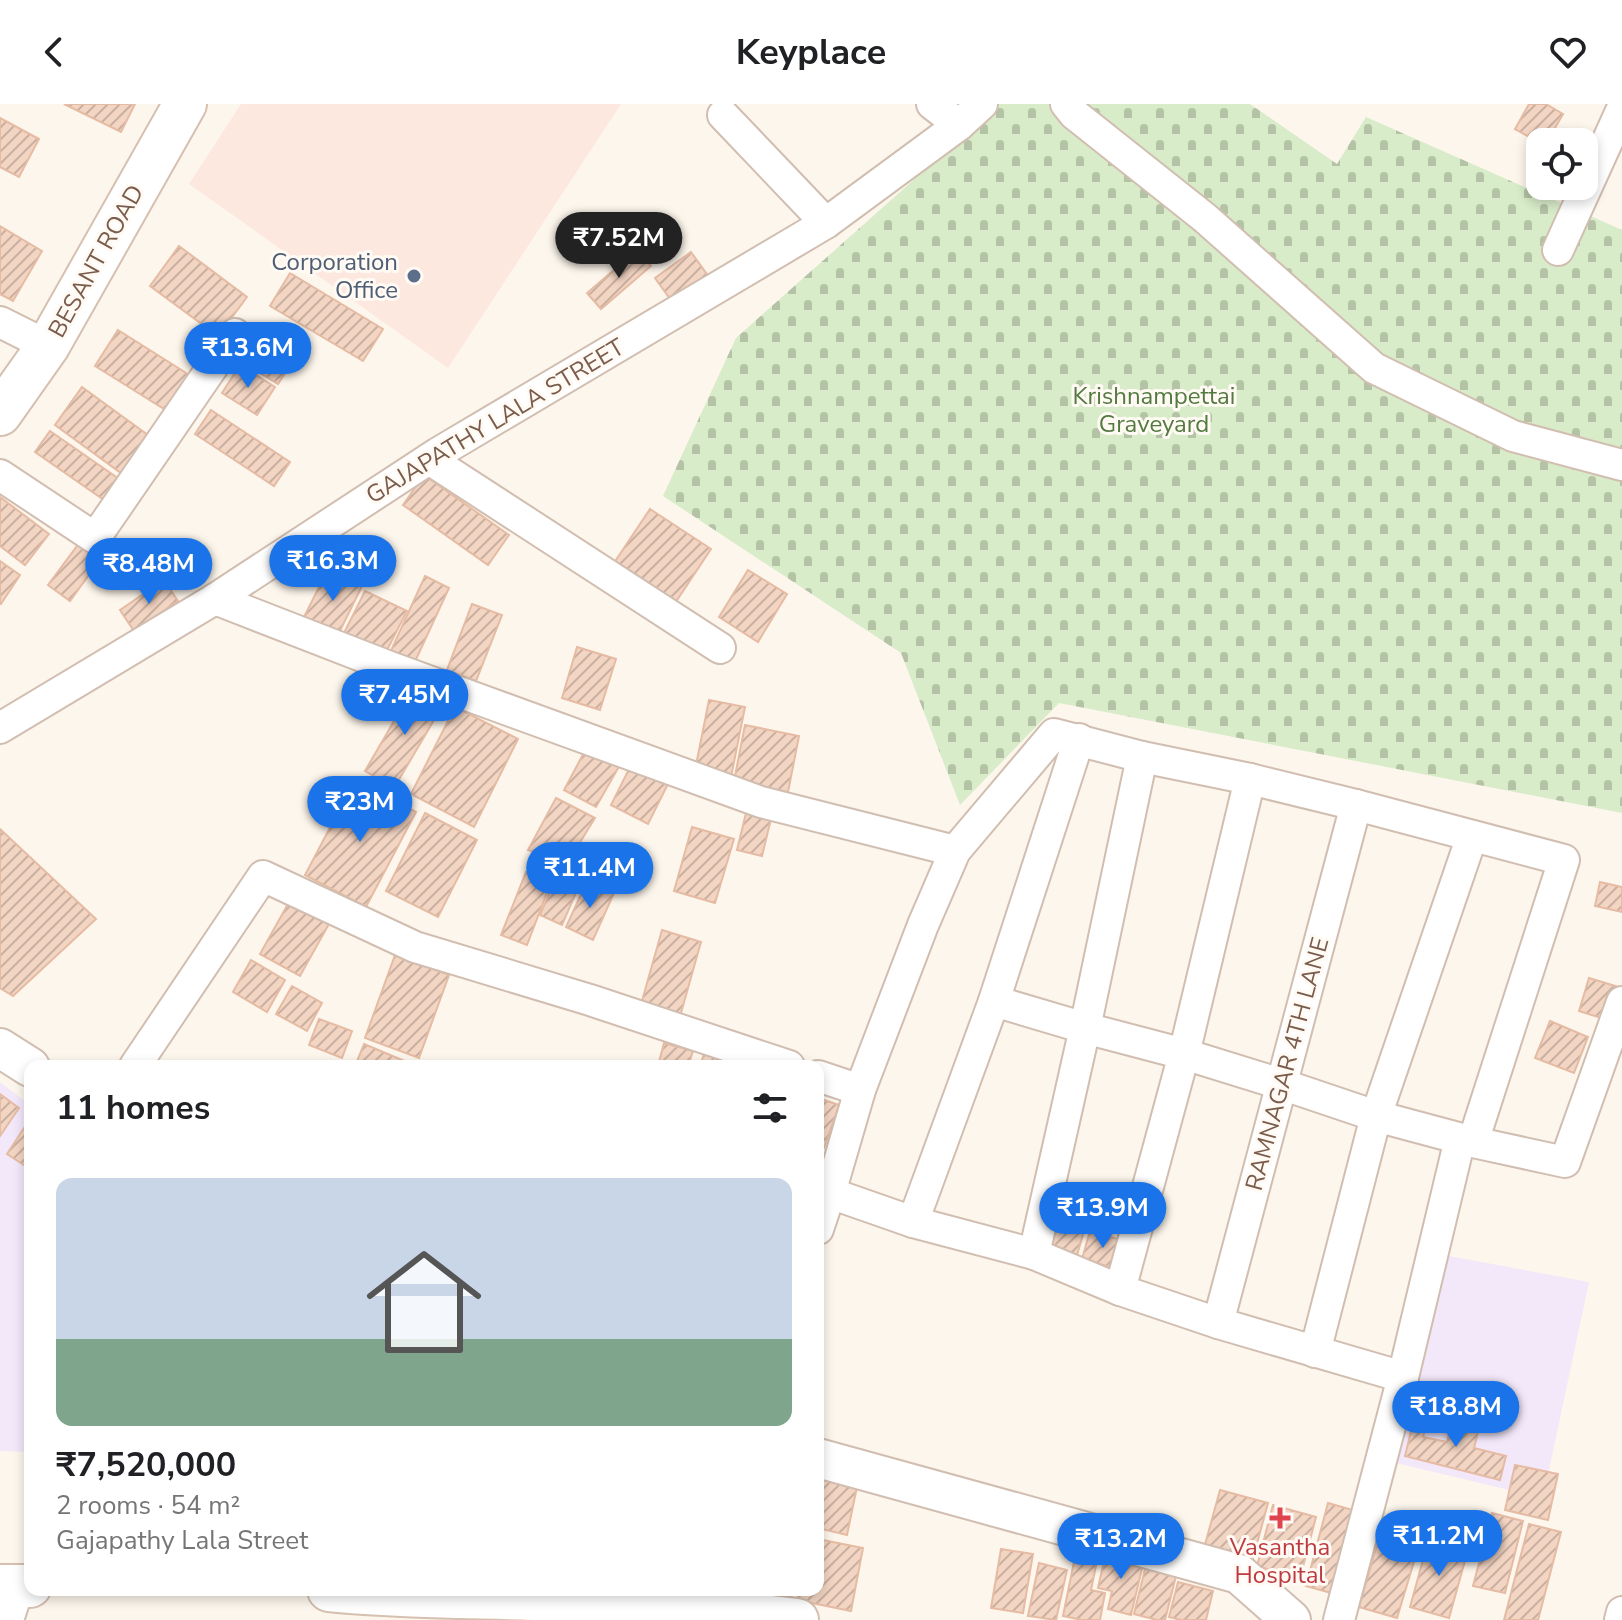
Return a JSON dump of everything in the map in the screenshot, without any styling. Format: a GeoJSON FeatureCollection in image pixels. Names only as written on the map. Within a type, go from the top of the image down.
{"type":"FeatureCollection","features":[{"type":"Feature","properties":{"kind":"main road","name":"BESANT ROAD"},"geometry":{"type":"LineString","coordinates":[[0,414],[48,346],[185,104]]}},
{"type":"Feature","properties":{"kind":"main road"},"geometry":{"type":"LineString","coordinates":[[346,1596],[379,1608],[597,1596],[750,1617],[797,1620]]}},
{"type":"Feature","properties":{"kind":"street"},"geometry":{"type":"LineString","coordinates":[[932,104],[959,125]]}},
{"type":"Feature","properties":{"kind":"street","name":"GAJAPATHY LALA STREET"},"geometry":{"type":"LineString","coordinates":[[0,728],[215,599],[429,459],[826,223],[959,125],[982,104]]}},
{"type":"Feature","properties":{"kind":"street"},"geometry":{"type":"LineString","coordinates":[[1066,104],[1074,114],[1205,218],[1374,368],[1513,436],[1622,465]]}},
{"type":"Feature","properties":{"kind":"street"},"geometry":{"type":"LineString","coordinates":[[1558,250],[1622,109]]}},
{"type":"Feature","properties":{"kind":"street"},"geometry":{"type":"LineString","coordinates":[[723,115],[826,223]]}},
{"type":"Feature","properties":{"kind":"street"},"geometry":{"type":"LineString","coordinates":[[0,322],[48,346]]}},
{"type":"Feature","properties":{"kind":"street"},"geometry":{"type":"LineString","coordinates":[[0,475],[95,538],[235,334]]}},
{"type":"Feature","properties":{"kind":"street"},"geometry":{"type":"LineString","coordinates":[[429,459],[720,648]]}},
{"type":"Feature","properties":{"kind":"street"},"geometry":{"type":"LineString","coordinates":[[215,599],[405,673],[761,802],[955,851]]}},
{"type":"Feature","properties":{"kind":"street"},"geometry":{"type":"LineString","coordinates":[[824,1211],[860,1090],[923,925],[955,851],[1067,736]]}},
{"type":"Feature","properties":{"kind":"street"},"geometry":{"type":"LineString","coordinates":[[1067,736],[1142,757],[1356,805],[1564,860],[1467,1140],[1339,1620]]}},
{"type":"Feature","properties":{"kind":"street"},"geometry":{"type":"LineString","coordinates":[[913,1222],[994,1001],[1067,736]]}},
{"type":"Feature","properties":{"kind":"street"},"geometry":{"type":"LineString","coordinates":[[1034,1254],[1142,757]]}},
{"type":"Feature","properties":{"kind":"street"},"geometry":{"type":"LineString","coordinates":[[1120,1290],[1184,1054],[1250,779]]}},
{"type":"Feature","properties":{"kind":"street","name":"RAMNAGAR 4TH LANE"},"geometry":{"type":"LineString","coordinates":[[1218,1323],[1356,805]]}},
{"type":"Feature","properties":{"kind":"street"},"geometry":{"type":"LineString","coordinates":[[1315,1352],[1376,1116],[1472,836]]}},
{"type":"Feature","properties":{"kind":"street"},"geometry":{"type":"LineString","coordinates":[[139,1060],[263,876],[415,947],[590,1000],[771,1060]]}},
{"type":"Feature","properties":{"kind":"street"},"geometry":{"type":"LineString","coordinates":[[994,1001],[1184,1054],[1376,1116],[1565,1162],[1622,1002]]}},
{"type":"Feature","properties":{"kind":"street"},"geometry":{"type":"LineString","coordinates":[[0,1048],[24,1063]]}},
{"type":"Feature","properties":{"kind":"street"},"geometry":{"type":"LineString","coordinates":[[824,1078],[860,1090]]}},
{"type":"Feature","properties":{"kind":"street"},"geometry":{"type":"LineString","coordinates":[[830,1193],[913,1222],[1034,1254],[1120,1290],[1218,1323],[1403,1377]]}},
{"type":"Feature","properties":{"kind":"street"},"geometry":{"type":"LineString","coordinates":[[824,1460],[1239,1574],[1291,1620]]}},
{"type":"Feature","properties":{"kind":"street"},"geometry":{"type":"LineString","coordinates":[[1620,1620],[1622,1612]]}},
{"type":"Feature","properties":{"kind":"shaded area","name":"Corporation Office"},"geometry":{"type":"Polygon","coordinates":[[[241,104],[621,104],[448,368],[189,184],[241,104]]]}},
{"type":"Feature","properties":{"kind":"shaded area"},"geometry":{"type":"Polygon","coordinates":[[[0,1082],[24,1100],[24,1452],[0,1451],[0,1082]]]}},
{"type":"Feature","properties":{"kind":"shaded area"},"geometry":{"type":"Polygon","coordinates":[[[1449,1256],[1589,1282],[1543,1498],[1388,1461],[1449,1256]]]}},
{"type":"Feature","properties":{"kind":"green space","name":"Krishnampettai Graveyard"},"geometry":{"type":"Polygon","coordinates":[[[999,104],[1250,104],[1337,164],[1366,117],[1526,188],[1526,200],[1554,200],[1622,230],[1622,813],[1059,703],[960,805],[901,653],[663,496],[736,338],[999,104]]]}},
{"type":"Feature","properties":{"kind":"building"},"geometry":{"type":"Polygon","coordinates":[[[64,104],[135,104],[121,132],[64,104]]]}},
{"type":"Feature","properties":{"kind":"building"},"geometry":{"type":"Polygon","coordinates":[[[1529,104],[1546,104],[1563,114],[1555,128],[1526,128],[1526,135],[1515,129],[1529,104]]]}},
{"type":"Feature","properties":{"kind":"building"},"geometry":{"type":"Polygon","coordinates":[[[0,118],[39,139],[19,177],[0,167],[0,118]]]}},
{"type":"Feature","properties":{"kind":"building"},"geometry":{"type":"Polygon","coordinates":[[[0,226],[42,251],[13,301],[0,294],[0,226]]]}},
{"type":"Feature","properties":{"kind":"building"},"geometry":{"type":"Polygon","coordinates":[[[179,246],[247,297],[218,336],[150,286],[179,246]]]}},
{"type":"Feature","properties":{"kind":"building"},"geometry":{"type":"Polygon","coordinates":[[[637,250],[651,266],[601,309],[587,293],[637,250]]]}},
{"type":"Feature","properties":{"kind":"building"},"geometry":{"type":"Polygon","coordinates":[[[691,252],[709,277],[673,303],[655,278],[691,252]]]}},
{"type":"Feature","properties":{"kind":"building"},"geometry":{"type":"Polygon","coordinates":[[[290,273],[383,329],[363,361],[270,306],[290,273]]]}},
{"type":"Feature","properties":{"kind":"building"},"geometry":{"type":"Polygon","coordinates":[[[118,330],[191,376],[169,412],[95,366],[118,330]]]}},
{"type":"Feature","properties":{"kind":"building"},"geometry":{"type":"Polygon","coordinates":[[[256,337],[293,360],[278,384],[241,361],[256,337]]]}},
{"type":"Feature","properties":{"kind":"building"},"geometry":{"type":"Polygon","coordinates":[[[240,365],[275,387],[257,415],[222,393],[240,365]]]}},
{"type":"Feature","properties":{"kind":"building"},"geometry":{"type":"Polygon","coordinates":[[[82,387],[152,438],[125,476],[55,425],[82,387]]]}},
{"type":"Feature","properties":{"kind":"building"},"geometry":{"type":"Polygon","coordinates":[[[211,410],[290,462],[274,486],[195,434],[211,410]]]}},
{"type":"Feature","properties":{"kind":"building"},"geometry":{"type":"Polygon","coordinates":[[[50,431],[122,481],[107,502],[35,452],[50,431]]]}},
{"type":"Feature","properties":{"kind":"building"},"geometry":{"type":"Polygon","coordinates":[[[424,475],[509,535],[488,565],[403,505],[424,475]]]}},
{"type":"Feature","properties":{"kind":"building"},"geometry":{"type":"Polygon","coordinates":[[[0,497],[49,534],[25,565],[0,546],[0,497]]]}},
{"type":"Feature","properties":{"kind":"building"},"geometry":{"type":"Polygon","coordinates":[[[650,509],[711,549],[673,606],[612,566],[650,509]]]}},
{"type":"Feature","properties":{"kind":"building"},"geometry":{"type":"Polygon","coordinates":[[[83,538],[104,554],[70,601],[48,585],[83,538]]]}},
{"type":"Feature","properties":{"kind":"building"},"geometry":{"type":"Polygon","coordinates":[[[0,561],[20,575],[1,604],[0,603],[0,561]]]}},
{"type":"Feature","properties":{"kind":"building"},"geometry":{"type":"Polygon","coordinates":[[[329,567],[363,584],[336,639],[302,621],[329,567]]]}},
{"type":"Feature","properties":{"kind":"building"},"geometry":{"type":"Polygon","coordinates":[[[748,570],[787,594],[758,642],[719,617],[748,570]]]}},
{"type":"Feature","properties":{"kind":"building"},"geometry":{"type":"Polygon","coordinates":[[[425,576],[449,588],[413,666],[389,655],[425,576]]]}},
{"type":"Feature","properties":{"kind":"building"},"geometry":{"type":"Polygon","coordinates":[[[164,580],[178,601],[134,631],[120,610],[164,580]]]}},
{"type":"Feature","properties":{"kind":"building"},"geometry":{"type":"Polygon","coordinates":[[[365,591],[407,611],[383,658],[342,637],[365,591]]]}},
{"type":"Feature","properties":{"kind":"building"},"geometry":{"type":"Polygon","coordinates":[[[472,604],[502,615],[476,681],[447,670],[472,604]]]}},
{"type":"Feature","properties":{"kind":"building"},"geometry":{"type":"Polygon","coordinates":[[[577,647],[616,659],[600,710],[562,698],[577,647]]]}},
{"type":"Feature","properties":{"kind":"building"},"geometry":{"type":"Polygon","coordinates":[[[415,685],[444,703],[394,788],[365,771],[415,685]]]}},
{"type":"Feature","properties":{"kind":"building"},"geometry":{"type":"Polygon","coordinates":[[[709,700],[745,707],[731,777],[695,770],[709,700]]]}},
{"type":"Feature","properties":{"kind":"building"},"geometry":{"type":"Polygon","coordinates":[[[455,707],[518,739],[474,827],[411,794],[455,707]]]}},
{"type":"Feature","properties":{"kind":"building"},"geometry":{"type":"Polygon","coordinates":[[[745,725],[799,736],[788,792],[734,781],[745,725]]]}},
{"type":"Feature","properties":{"kind":"building"},"geometry":{"type":"Polygon","coordinates":[[[588,745],[621,763],[596,807],[564,790],[588,745]]]}},
{"type":"Feature","properties":{"kind":"building"},"geometry":{"type":"Polygon","coordinates":[[[631,765],[668,784],[648,824],[611,805],[631,765]]]}},
{"type":"Feature","properties":{"kind":"building"},"geometry":{"type":"Polygon","coordinates":[[[355,780],[416,812],[366,907],[305,875],[355,780]]]}},
{"type":"Feature","properties":{"kind":"building"},"geometry":{"type":"Polygon","coordinates":[[[556,798],[595,818],[569,860],[528,850],[556,798]]]}},
{"type":"Feature","properties":{"kind":"building"},"geometry":{"type":"Polygon","coordinates":[[[425,813],[477,840],[438,917],[386,891],[425,813]]]}},
{"type":"Feature","properties":{"kind":"building"},"geometry":{"type":"Polygon","coordinates":[[[746,813],[771,819],[762,856],[737,850],[746,813]]]}},
{"type":"Feature","properties":{"kind":"building"},"geometry":{"type":"Polygon","coordinates":[[[692,827],[734,839],[715,903],[674,891],[692,827]]]}},
{"type":"Feature","properties":{"kind":"building"},"geometry":{"type":"Polygon","coordinates":[[[0,829],[96,919],[13,996],[0,988],[0,829]]]}},
{"type":"Feature","properties":{"kind":"building"},"geometry":{"type":"Polygon","coordinates":[[[560,869],[582,879],[562,925],[540,915],[560,869]]]}},
{"type":"Feature","properties":{"kind":"building"},"geometry":{"type":"Polygon","coordinates":[[[526,872],[551,882],[527,945],[501,935],[526,872]]]}},
{"type":"Feature","properties":{"kind":"building"},"geometry":{"type":"Polygon","coordinates":[[[587,881],[614,893],[593,940],[566,927],[587,881]]]}},
{"type":"Feature","properties":{"kind":"building"},"geometry":{"type":"Polygon","coordinates":[[[1600,882],[1622,887],[1622,912],[1595,906],[1600,882]]]}},
{"type":"Feature","properties":{"kind":"building"},"geometry":{"type":"Polygon","coordinates":[[[289,902],[329,924],[300,976],[260,954],[289,902]]]}},
{"type":"Feature","properties":{"kind":"building"},"geometry":{"type":"Polygon","coordinates":[[[662,930],[701,942],[679,1020],[640,1008],[662,930]]]}},
{"type":"Feature","properties":{"kind":"building"},"geometry":{"type":"Polygon","coordinates":[[[395,955],[449,975],[419,1058],[365,1038],[395,955]]]}},
{"type":"Feature","properties":{"kind":"building"},"geometry":{"type":"Polygon","coordinates":[[[251,960],[285,980],[267,1012],[233,992],[251,960]]]}},
{"type":"Feature","properties":{"kind":"building"},"geometry":{"type":"Polygon","coordinates":[[[1589,978],[1622,988],[1611,1021],[1579,1011],[1589,978]]]}},
{"type":"Feature","properties":{"kind":"building"},"geometry":{"type":"Polygon","coordinates":[[[292,986],[322,1003],[307,1031],[276,1014],[292,986]]]}},
{"type":"Feature","properties":{"kind":"building"},"geometry":{"type":"Polygon","coordinates":[[[319,1019],[352,1031],[342,1058],[309,1045],[319,1019]]]}},
{"type":"Feature","properties":{"kind":"building"},"geometry":{"type":"Polygon","coordinates":[[[1550,1021],[1588,1037],[1574,1073],[1535,1058],[1550,1021]]]}},
{"type":"Feature","properties":{"kind":"building"},"geometry":{"type":"Polygon","coordinates":[[[664,1043],[693,1051],[690,1060],[660,1060],[664,1043]]]}},
{"type":"Feature","properties":{"kind":"building"},"geometry":{"type":"Polygon","coordinates":[[[364,1044],[402,1060],[357,1060],[364,1044]]]}},
{"type":"Feature","properties":{"kind":"building"},"geometry":{"type":"Polygon","coordinates":[[[704,1054],[723,1060],[702,1060],[704,1054]]]}},
{"type":"Feature","properties":{"kind":"building"},"geometry":{"type":"Polygon","coordinates":[[[0,1094],[19,1108],[0,1136],[0,1094]]]}},
{"type":"Feature","properties":{"kind":"building"},"geometry":{"type":"Polygon","coordinates":[[[824,1100],[839,1105],[824,1148],[824,1100]]]}},
{"type":"Feature","properties":{"kind":"building"},"geometry":{"type":"Polygon","coordinates":[[[24,1128],[24,1165],[7,1154],[24,1128]]]}},
{"type":"Feature","properties":{"kind":"building"},"geometry":{"type":"Polygon","coordinates":[[[1055,1201],[1090,1211],[1077,1255],[1043,1245],[1055,1201]]]}},
{"type":"Feature","properties":{"kind":"building"},"geometry":{"type":"Polygon","coordinates":[[[1090,1231],[1124,1241],[1117,1269],[1082,1259],[1090,1231]]]}},
{"type":"Feature","properties":{"kind":"building"},"geometry":{"type":"Polygon","coordinates":[[[1454,1413],[1481,1420],[1474,1448],[1506,1456],[1500,1480],[1405,1456],[1413,1423],[1426,1427],[1423,1437],[1447,1442],[1454,1413]]]}},
{"type":"Feature","properties":{"kind":"building"},"geometry":{"type":"Polygon","coordinates":[[[1515,1465],[1558,1474],[1548,1520],[1505,1510],[1515,1465]]]}},
{"type":"Feature","properties":{"kind":"building"},"geometry":{"type":"Polygon","coordinates":[[[824,1480],[857,1487],[847,1535],[824,1529],[824,1480]]]}},
{"type":"Feature","properties":{"kind":"building"},"geometry":{"type":"Polygon","coordinates":[[[1220,1490],[1268,1503],[1249,1573],[1201,1559],[1220,1490]]]}},
{"type":"Feature","properties":{"kind":"building"},"geometry":{"type":"Polygon","coordinates":[[[1328,1503],[1363,1513],[1342,1596],[1306,1586],[1328,1503]]]}},
{"type":"Feature","properties":{"kind":"building"},"geometry":{"type":"Polygon","coordinates":[[[1273,1505],[1316,1517],[1300,1578],[1257,1566],[1273,1505]]]}},
{"type":"Feature","properties":{"kind":"building"},"geometry":{"type":"Polygon","coordinates":[[[1492,1513],[1523,1521],[1505,1593],[1473,1586],[1492,1513]]]}},
{"type":"Feature","properties":{"kind":"building"},"geometry":{"type":"Polygon","coordinates":[[[1383,1524],[1422,1535],[1397,1618],[1359,1607],[1383,1524]]]}},
{"type":"Feature","properties":{"kind":"building"},"geometry":{"type":"Polygon","coordinates":[[[1529,1524],[1561,1532],[1538,1620],[1504,1620],[1529,1524]]]}},
{"type":"Feature","properties":{"kind":"building"},"geometry":{"type":"Polygon","coordinates":[[[1429,1538],[1468,1550],[1449,1618],[1410,1607],[1429,1538]]]}},
{"type":"Feature","properties":{"kind":"building"},"geometry":{"type":"Polygon","coordinates":[[[824,1540],[863,1548],[851,1611],[797,1600],[798,1596],[824,1596],[824,1540]]]}},
{"type":"Feature","properties":{"kind":"building"},"geometry":{"type":"Polygon","coordinates":[[[1001,1549],[1033,1554],[1023,1613],[991,1608],[1001,1549]]]}},
{"type":"Feature","properties":{"kind":"building"},"geometry":{"type":"Polygon","coordinates":[[[1076,1552],[1098,1556],[1091,1590],[1105,1593],[1100,1620],[1063,1616],[1076,1552]]]}},
{"type":"Feature","properties":{"kind":"building"},"geometry":{"type":"Polygon","coordinates":[[[1106,1552],[1144,1560],[1131,1615],[1108,1609],[1112,1591],[1098,1588],[1106,1552]]]}},
{"type":"Feature","properties":{"kind":"building"},"geometry":{"type":"Polygon","coordinates":[[[1039,1563],[1067,1570],[1056,1620],[1028,1616],[1039,1563]]]}},
{"type":"Feature","properties":{"kind":"building"},"geometry":{"type":"Polygon","coordinates":[[[1145,1569],[1176,1576],[1165,1620],[1134,1614],[1145,1569]]]}},
{"type":"Feature","properties":{"kind":"building"},"geometry":{"type":"Polygon","coordinates":[[[1178,1582],[1213,1591],[1206,1620],[1169,1617],[1178,1582]]]}},
{"type":"Feature","properties":{"kind":"building"},"geometry":{"type":"Polygon","coordinates":[[[738,1596],[792,1596],[789,1609],[737,1599],[738,1596]]]}},
{"type":"Feature","properties":{"kind":"place","name":"Corporation Office"},"geometry":{"type":"Point","coordinates":[414,276]}},
{"type":"Feature","properties":{"kind":"place","name":"Vasantha Hospital"},"geometry":{"type":"Point","coordinates":[1280,1518]}}]}
